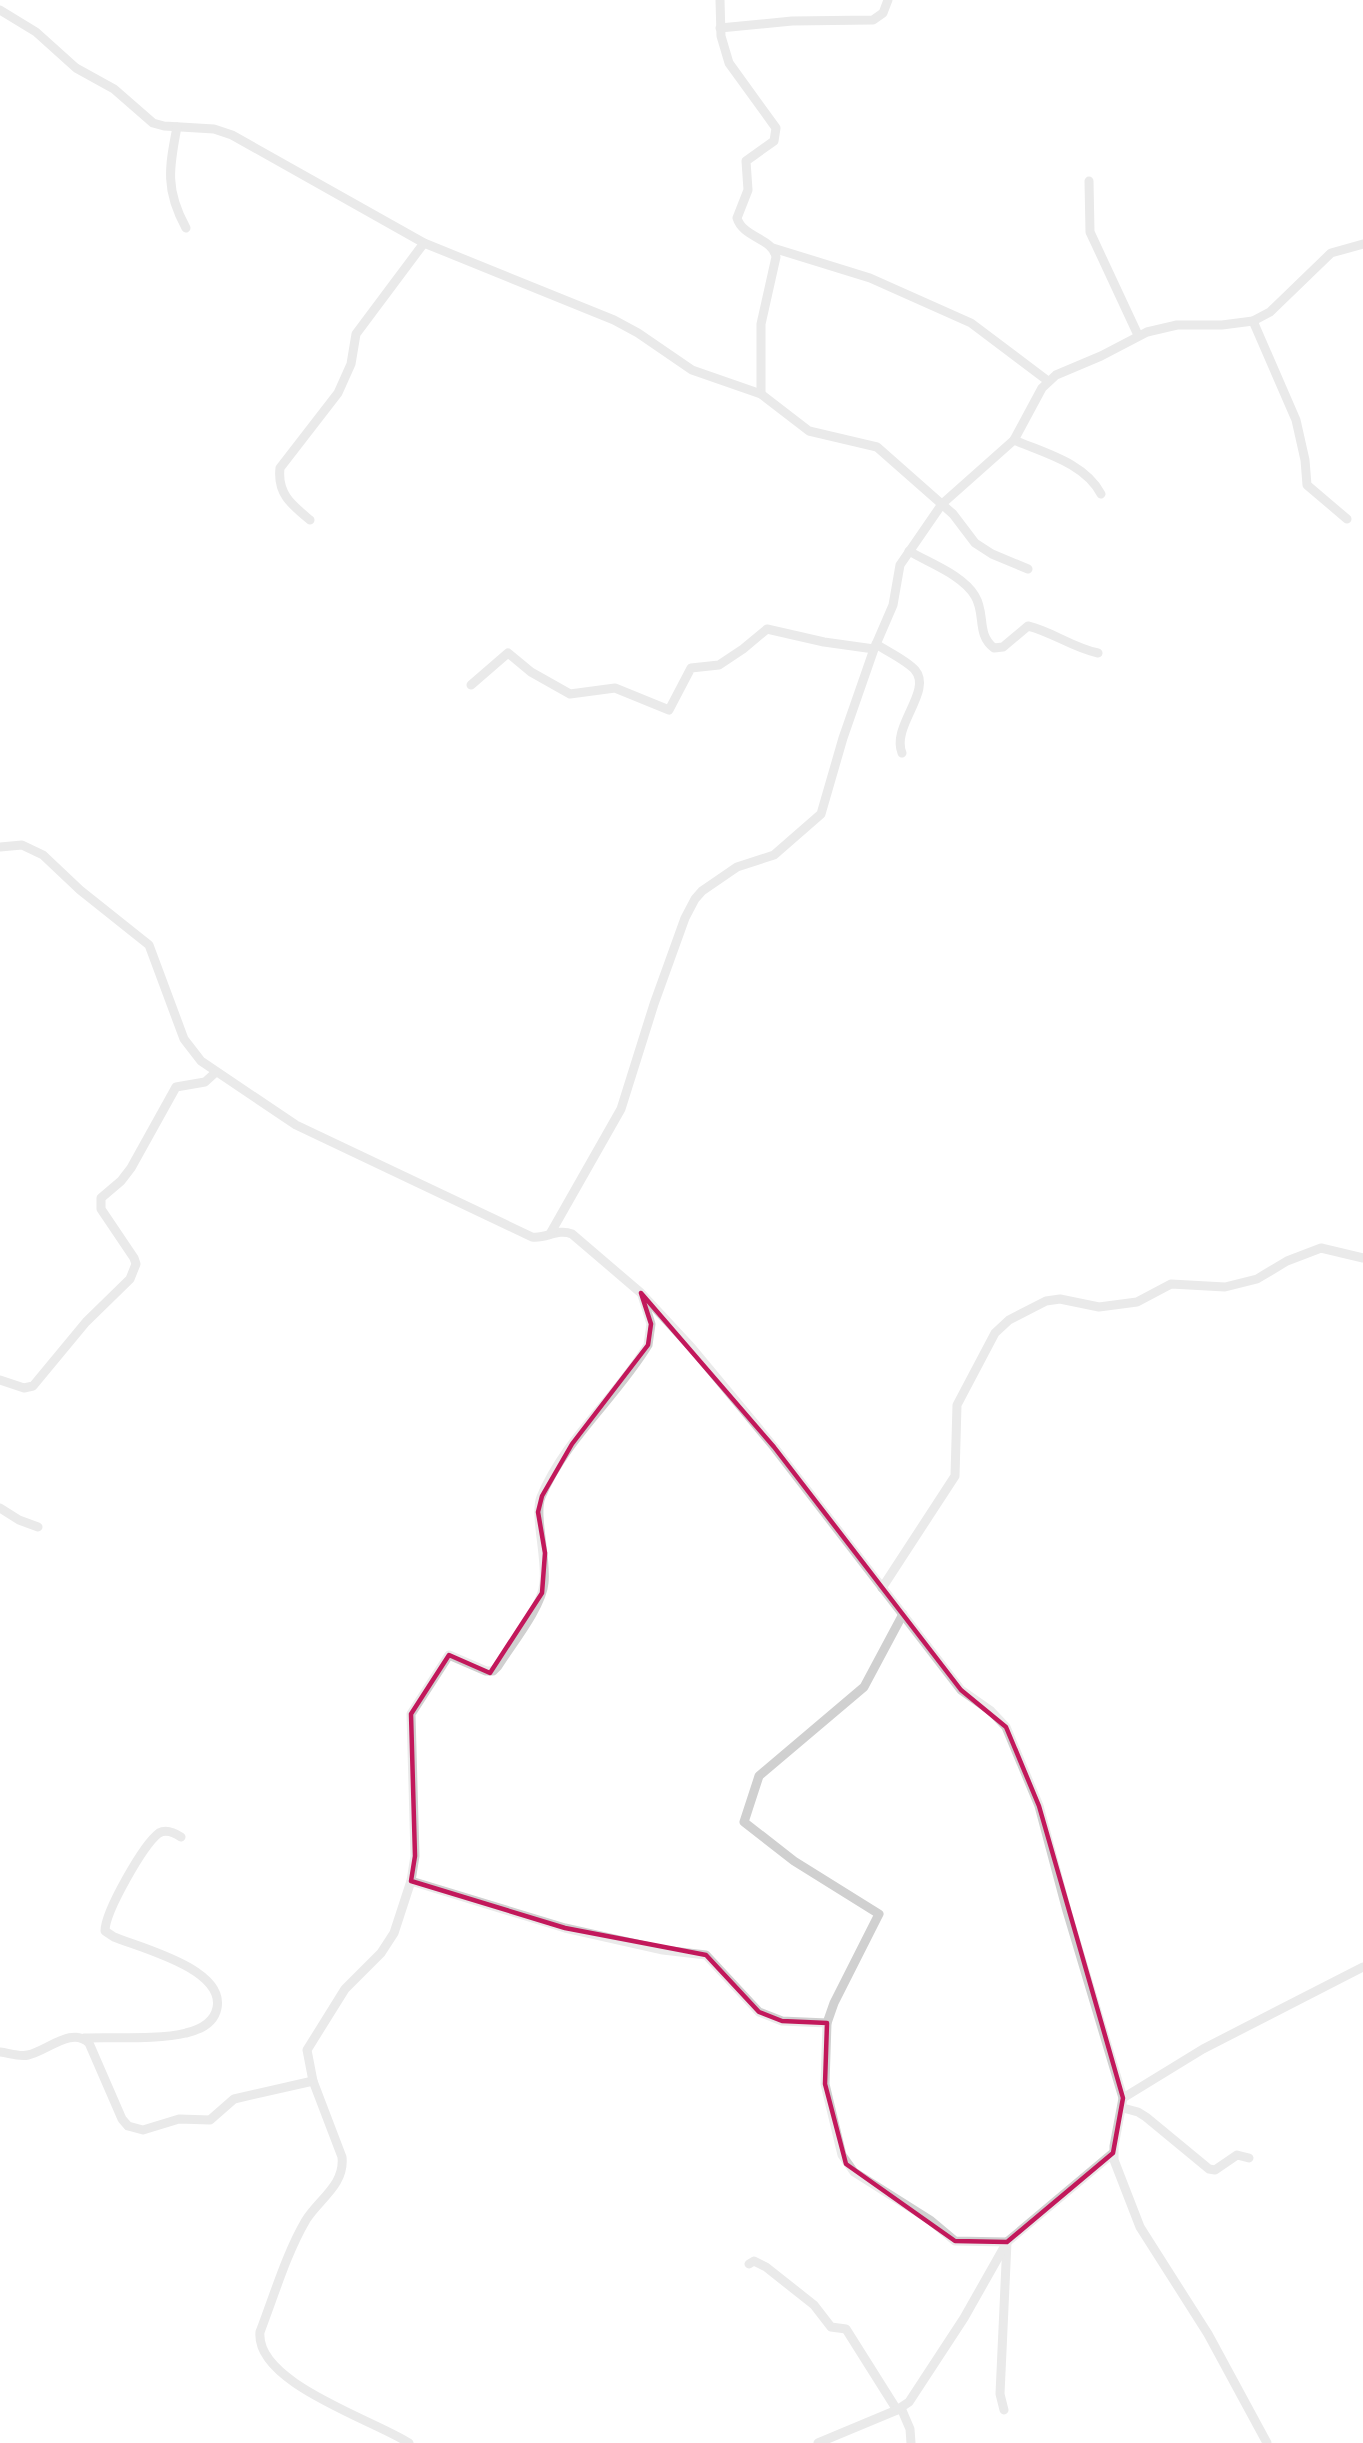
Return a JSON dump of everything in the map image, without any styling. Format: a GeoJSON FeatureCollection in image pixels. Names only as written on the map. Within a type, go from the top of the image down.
{"type":"FeatureCollection","features":[{"type":"Feature","properties":{"kind":"street"},"geometry":{"type":"LineString","coordinates":[[720,0],[720,28],[733,70],[776,128],[774,141],[746,161],[748,190],[737,218],[744,231],[773,248],[870,278],[971,323],[1048,381]]}},
{"type":"Feature","properties":{"kind":"street"},"geometry":{"type":"LineString","coordinates":[[720,28],[792,21],[873,20],[883,13],[888,0]]}},
{"type":"Feature","properties":{"kind":"street"},"geometry":{"type":"LineString","coordinates":[[0,10],[44,39],[76,68],[114,89],[144,117],[164,126],[214,129],[232,135],[424,243],[614,320],[638,333],[692,370],[762,394],[809,431],[877,447],[942,504],[975,543],[992,554],[1028,569]]}},
{"type":"Feature","properties":{"kind":"street"},"geometry":{"type":"LineString","coordinates":[[177,127],[168,173],[175,207],[186,228]]}},
{"type":"Feature","properties":{"kind":"street"},"geometry":{"type":"LineString","coordinates":[[1089,181],[1090,232],[1138,335]]}},
{"type":"Feature","properties":{"kind":"street"},"geometry":{"type":"LineString","coordinates":[[310,520],[285,497],[279,478],[280,468],[338,393],[351,364],[358,330],[424,243]]}},
{"type":"Feature","properties":{"kind":"street"},"geometry":{"type":"LineString","coordinates":[[550,1234],[621,1109],[654,1004],[690,908],[702,891],[737,867],[774,855],[821,814],[875,646],[893,605],[897,573],[909,551],[942,504],[1014,440],[1048,381],[1138,335],[1169,326],[1222,325],[1252,321],[1270,312],[1331,253],[1344,247],[1363,244]]}},
{"type":"Feature","properties":{"kind":"street"},"geometry":{"type":"LineString","coordinates":[[762,394],[761,324],[776,257],[773,248]]}},
{"type":"Feature","properties":{"kind":"street"},"geometry":{"type":"LineString","coordinates":[[1252,321],[1296,420],[1305,460],[1307,485],[1347,519]]}},
{"type":"Feature","properties":{"kind":"street"},"geometry":{"type":"LineString","coordinates":[[1014,440],[1084,472],[1095,483],[1101,494]]}},
{"type":"Feature","properties":{"kind":"street"},"geometry":{"type":"LineString","coordinates":[[909,551],[969,587],[980,608],[984,638],[994,648],[1001,648],[1028,626],[1046,630],[1085,651],[1098,653]]}},
{"type":"Feature","properties":{"kind":"street"},"geometry":{"type":"LineString","coordinates":[[471,685],[508,654],[531,672],[570,694],[615,688],[669,710],[691,668],[719,665],[743,649],[766,629],[832,644],[875,646],[912,668],[918,675],[918,695],[900,733],[898,744],[902,753]]}},
{"type":"Feature","properties":{"kind":"street"},"geometry":{"type":"LineString","coordinates":[[0,847],[22,845],[44,855],[80,890],[149,945],[184,1039],[195,1056],[216,1072],[296,1125],[532,1237],[565,1231],[572,1234],[641,1293],[692,1348],[774,1447],[961,1690],[991,1711],[1006,1727],[1039,1806],[1123,2103],[1113,2153],[1140,2227],[1208,2334],[1266,2443]]}},
{"type":"Feature","properties":{"kind":"street"},"geometry":{"type":"LineString","coordinates":[[0,1380],[24,1388],[33,1386],[87,1322],[130,1279],[136,1264],[134,1258],[101,1209],[100,1198],[131,1168],[176,1087],[205,1082],[216,1072]]}},
{"type":"Feature","properties":{"kind":"street"},"geometry":{"type":"LineString","coordinates":[[882,1588],[955,1476],[957,1405],[995,1333],[1009,1320],[1046,1301],[1060,1299],[1099,1307],[1137,1302],[1171,1284],[1225,1287],[1257,1280],[1287,1261],[1321,1248],[1363,1258]]}},
{"type":"Feature","properties":{"kind":"street"},"geometry":{"type":"LineString","coordinates":[[409,2443],[285,2378],[261,2348],[259,2340],[260,2332],[302,2228],[337,2183],[343,2167],[342,2157],[313,2081],[307,2056],[309,2043],[350,1984],[388,1944],[411,1881],[415,1856],[415,1788],[411,1721],[414,1706],[449,1655],[486,1671],[493,1671],[539,1600],[544,1584],[545,1553],[538,1504],[567,1452],[648,1344],[651,1324],[641,1293]]}},
{"type":"Feature","properties":{"kind":"street"},"geometry":{"type":"LineString","coordinates":[[0,1508],[19,1520],[38,1527]]}},
{"type":"Feature","properties":{"kind":"street"},"geometry":{"type":"LineString","coordinates":[[903,1614],[864,1687],[765,1769],[755,1784],[744,1817],[748,1827],[794,1861],[879,1914],[834,2004],[827,2023],[825,2084],[846,2164],[930,2220],[955,2241],[1007,2242]]}},
{"type":"Feature","properties":{"kind":"street"},"geometry":{"type":"LineString","coordinates":[[0,2052],[26,2055],[72,2037],[185,2034],[203,2027],[215,2014],[218,2006],[207,1978],[177,1962],[114,1937],[105,1931],[109,1913],[142,1854],[159,1833],[166,1831],[181,1837]]}},
{"type":"Feature","properties":{"kind":"street"},"geometry":{"type":"LineString","coordinates":[[411,1881],[565,1928],[663,1950],[706,1955],[759,2012],[782,2021],[827,2023]]}},
{"type":"Feature","properties":{"kind":"street"},"geometry":{"type":"LineString","coordinates":[[1123,2103],[1203,2049],[1363,1967]]}},
{"type":"Feature","properties":{"kind":"street"},"geometry":{"type":"LineString","coordinates":[[84,2038],[89,2043],[122,2119],[135,2129],[143,2130],[179,2119],[210,2120],[234,2099],[313,2081]]}},
{"type":"Feature","properties":{"kind":"street"},"geometry":{"type":"LineString","coordinates":[[1123,2103],[1146,2117],[1209,2169],[1215,2170],[1237,2155],[1249,2158]]}},
{"type":"Feature","properties":{"kind":"street"},"geometry":{"type":"LineString","coordinates":[[818,2443],[899,2409],[916,2394],[964,2318],[1007,2242],[1113,2153]]}},
{"type":"Feature","properties":{"kind":"street"},"geometry":{"type":"LineString","coordinates":[[1004,2410],[1000,2394],[1007,2242]]}},
{"type":"Feature","properties":{"kind":"street"},"geometry":{"type":"LineString","coordinates":[[749,2264],[754,2261],[766,2267],[814,2306],[831,2327],[846,2329],[899,2409],[910,2429],[911,2443]]}},
{"type":"Feature","properties":{"kind":"highlighted area"},"geometry":{"type":"Polygon","coordinates":[[[641,1293],[774,1447],[961,1690],[1006,1727],[1039,1806],[1123,2098],[1113,2153],[1007,2242],[955,2241],[846,2164],[825,2084],[827,2023],[782,2021],[759,2012],[706,1955],[565,1928],[411,1881],[415,1856],[411,1714],[449,1655],[490,1673],[542,1593],[545,1553],[538,1512],[542,1496],[572,1444],[648,1345],[651,1324],[641,1293]]]}}]}
